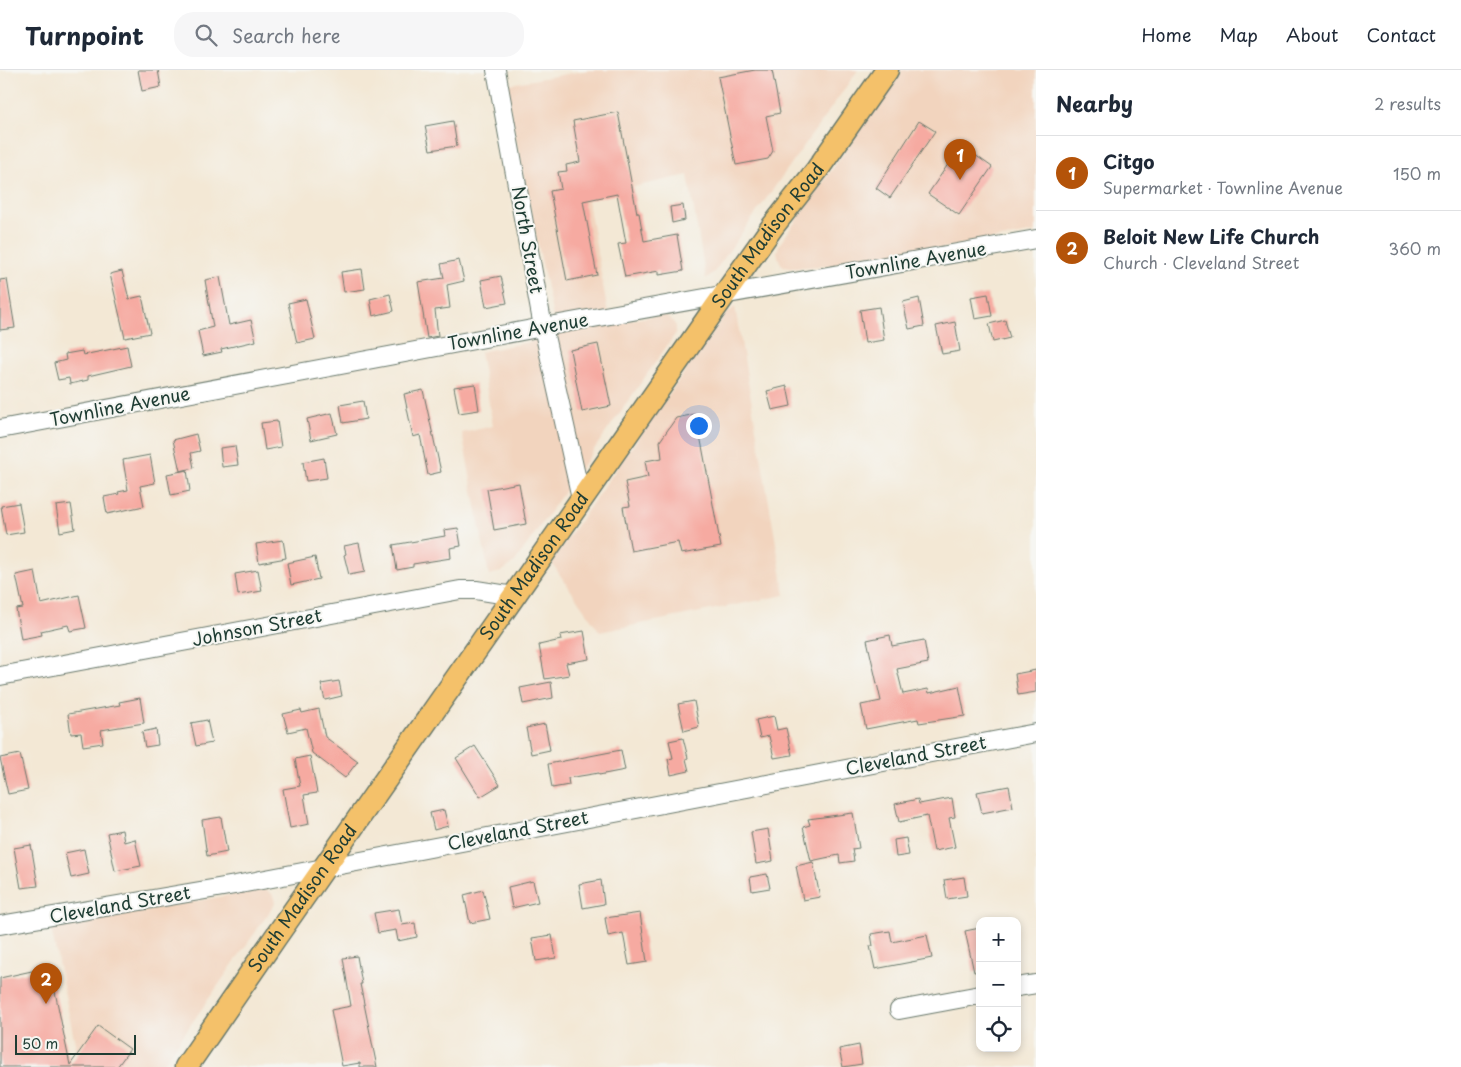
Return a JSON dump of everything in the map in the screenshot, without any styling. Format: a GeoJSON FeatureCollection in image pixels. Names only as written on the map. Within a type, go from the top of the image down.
{"type":"FeatureCollection","features":[{"type":"Feature","properties":{"kind":"main road","name":"South Madison Road"},"geometry":{"type":"LineString","coordinates":[[186,1067],[581,498],[773,226],[817,170],[887,70]]}},
{"type":"Feature","properties":{"kind":"street","name":"North Street"},"geometry":{"type":"LineString","coordinates":[[496,70],[543,327],[581,498]]}},
{"type":"Feature","properties":{"kind":"street","name":"Townline Avenue"},"geometry":{"type":"LineString","coordinates":[[0,429],[543,327],[1036,239]]}},
{"type":"Feature","properties":{"kind":"street","name":"Johnson Street"},"geometry":{"type":"LineString","coordinates":[[0,676],[460,590],[476,590],[514,596]]}},
{"type":"Feature","properties":{"kind":"street","name":"Cleveland Street"},"geometry":{"type":"LineString","coordinates":[[0,925],[235,885],[1036,733]]}},
{"type":"Feature","properties":{"kind":"street"},"geometry":{"type":"LineString","coordinates":[[1021,986],[1036,984]]}},
{"type":"Feature","properties":{"kind":"street"},"geometry":{"type":"LineString","coordinates":[[899,1010],[976,995]]}},
{"type":"Feature","properties":{"kind":"shaded area"},"geometry":{"type":"Polygon","coordinates":[[[588,70],[858,70],[714,272],[706,279],[688,175],[587,197],[610,324],[663,314],[670,318],[676,326],[676,333],[514,563],[501,572],[489,575],[462,433],[493,426],[480,352],[557,336],[505,85],[588,70]]]}},
{"type":"Feature","properties":{"kind":"shaded area"},"geometry":{"type":"Polygon","coordinates":[[[902,70],[1036,70],[1036,232],[849,264],[789,268],[782,265],[777,252],[779,245],[902,70]]]}},
{"type":"Feature","properties":{"kind":"shaded area"},"geometry":{"type":"Polygon","coordinates":[[[735,307],[785,595],[600,632],[551,562],[724,316],[735,307]]]}},
{"type":"Feature","properties":{"kind":"shaded area"},"geometry":{"type":"Polygon","coordinates":[[[257,890],[267,890],[272,894],[275,904],[161,1067],[80,1067],[51,928],[257,890]]]}},
{"type":"Feature","properties":{"kind":"building"},"geometry":{"type":"Polygon","coordinates":[[[138,70],[158,70],[161,87],[142,91],[138,70]]]}},
{"type":"Feature","properties":{"kind":"building"},"geometry":{"type":"Polygon","coordinates":[[[755,70],[772,70],[780,113],[766,116],[773,151],[768,159],[736,165],[718,77],[755,70]]]}},
{"type":"Feature","properties":{"kind":"building"},"geometry":{"type":"Polygon","coordinates":[[[618,112],[644,241],[677,235],[683,271],[659,275],[659,271],[625,277],[618,244],[626,243],[617,194],[583,201],[597,275],[567,281],[550,191],[561,189],[558,172],[567,171],[566,165],[580,162],[573,121],[618,112]]]}},
{"type":"Feature","properties":{"kind":"building"},"geometry":{"type":"Polygon","coordinates":[[[453,121],[457,146],[430,150],[425,126],[453,121]]]}},
{"type":"Feature","properties":{"kind":"building"},"geometry":{"type":"Polygon","coordinates":[[[919,121],[935,131],[890,198],[876,188],[919,121]]]}},
{"type":"Feature","properties":{"kind":"building"},"geometry":{"type":"Polygon","coordinates":[[[961,145],[992,167],[959,215],[928,194],[961,145]]]}},
{"type":"Feature","properties":{"kind":"building"},"geometry":{"type":"Polygon","coordinates":[[[683,205],[685,220],[672,223],[670,207],[683,205]]]}},
{"type":"Feature","properties":{"kind":"building"},"geometry":{"type":"Polygon","coordinates":[[[459,260],[464,281],[447,285],[450,308],[435,310],[438,336],[427,338],[418,282],[444,278],[441,264],[459,260]]]}},
{"type":"Feature","properties":{"kind":"building"},"geometry":{"type":"Polygon","coordinates":[[[362,269],[365,289],[344,292],[341,272],[362,269]]]}},
{"type":"Feature","properties":{"kind":"building"},"geometry":{"type":"Polygon","coordinates":[[[122,271],[129,299],[142,296],[150,333],[125,338],[110,274],[122,271]]]}},
{"type":"Feature","properties":{"kind":"building"},"geometry":{"type":"Polygon","coordinates":[[[501,276],[507,303],[486,307],[481,280],[501,276]]]}},
{"type":"Feature","properties":{"kind":"building"},"geometry":{"type":"Polygon","coordinates":[[[220,277],[229,325],[251,320],[256,341],[221,349],[222,352],[203,356],[198,331],[213,327],[205,280],[220,277]]]}},
{"type":"Feature","properties":{"kind":"building"},"geometry":{"type":"Polygon","coordinates":[[[7,279],[15,328],[0,330],[0,280],[7,279]]]}},
{"type":"Feature","properties":{"kind":"building"},"geometry":{"type":"Polygon","coordinates":[[[390,294],[394,311],[373,316],[370,299],[390,294]]]}},
{"type":"Feature","properties":{"kind":"building"},"geometry":{"type":"Polygon","coordinates":[[[988,294],[992,316],[975,319],[971,297],[988,294]]]}},
{"type":"Feature","properties":{"kind":"building"},"geometry":{"type":"Polygon","coordinates":[[[919,298],[924,326],[909,329],[903,302],[919,298]]]}},
{"type":"Feature","properties":{"kind":"building"},"geometry":{"type":"Polygon","coordinates":[[[306,299],[315,339],[297,343],[288,303],[306,299]]]}},
{"type":"Feature","properties":{"kind":"building"},"geometry":{"type":"Polygon","coordinates":[[[879,307],[884,340],[865,343],[860,310],[879,307]]]}},
{"type":"Feature","properties":{"kind":"building"},"geometry":{"type":"Polygon","coordinates":[[[1005,320],[1010,338],[993,342],[989,324],[1005,320]]]}},
{"type":"Feature","properties":{"kind":"building"},"geometry":{"type":"Polygon","coordinates":[[[955,322],[960,351],[942,354],[936,326],[955,322]]]}},
{"type":"Feature","properties":{"kind":"building"},"geometry":{"type":"Polygon","coordinates":[[[598,344],[611,406],[582,412],[570,350],[598,344]]]}},
{"type":"Feature","properties":{"kind":"building"},"geometry":{"type":"Polygon","coordinates":[[[127,346],[131,366],[88,376],[88,380],[70,384],[69,378],[58,380],[54,363],[66,360],[65,354],[82,351],[83,355],[127,346]]]}},
{"type":"Feature","properties":{"kind":"building"},"geometry":{"type":"Polygon","coordinates":[[[475,384],[479,410],[459,413],[454,387],[475,384]]]}},
{"type":"Feature","properties":{"kind":"building"},"geometry":{"type":"Polygon","coordinates":[[[787,386],[791,406],[772,410],[767,391],[787,386]]]}},
{"type":"Feature","properties":{"kind":"building"},"geometry":{"type":"Polygon","coordinates":[[[423,390],[441,472],[428,475],[420,435],[413,437],[404,394],[423,390]]]}},
{"type":"Feature","properties":{"kind":"building"},"geometry":{"type":"Polygon","coordinates":[[[363,401],[366,419],[343,423],[340,405],[363,401]]]}},
{"type":"Feature","properties":{"kind":"building"},"geometry":{"type":"Polygon","coordinates":[[[332,413],[337,434],[311,440],[307,419],[332,413]]]}},
{"type":"Feature","properties":{"kind":"building"},"geometry":{"type":"Polygon","coordinates":[[[696,414],[721,547],[681,554],[678,542],[631,551],[623,507],[630,506],[625,482],[648,477],[645,461],[662,458],[660,441],[676,418],[696,414]]]}},
{"type":"Feature","properties":{"kind":"building"},"geometry":{"type":"Polygon","coordinates":[[[277,421],[281,447],[265,450],[261,423],[277,421]]]}},
{"type":"Feature","properties":{"kind":"building"},"geometry":{"type":"Polygon","coordinates":[[[196,434],[200,451],[191,453],[194,468],[180,471],[173,440],[196,434]]]}},
{"type":"Feature","properties":{"kind":"building"},"geometry":{"type":"Polygon","coordinates":[[[235,446],[238,465],[222,467],[220,448],[235,446]]]}},
{"type":"Feature","properties":{"kind":"building"},"geometry":{"type":"Polygon","coordinates":[[[150,455],[155,483],[140,486],[144,506],[107,514],[104,497],[128,490],[123,460],[150,455]]]}},
{"type":"Feature","properties":{"kind":"building"},"geometry":{"type":"Polygon","coordinates":[[[324,458],[327,478],[306,481],[303,462],[324,458]]]}},
{"type":"Feature","properties":{"kind":"building"},"geometry":{"type":"Polygon","coordinates":[[[187,470],[190,491],[171,495],[167,474],[187,470]]]}},
{"type":"Feature","properties":{"kind":"building"},"geometry":{"type":"Polygon","coordinates":[[[519,483],[526,524],[494,530],[487,489],[519,483]]]}},
{"type":"Feature","properties":{"kind":"building"},"geometry":{"type":"Polygon","coordinates":[[[19,503],[24,532],[6,535],[1,506],[19,503]]]}},
{"type":"Feature","properties":{"kind":"building"},"geometry":{"type":"Polygon","coordinates":[[[71,504],[75,529],[60,532],[56,506],[71,504]]]}},
{"type":"Feature","properties":{"kind":"building"},"geometry":{"type":"Polygon","coordinates":[[[458,528],[461,546],[450,548],[451,558],[413,564],[413,567],[397,570],[393,545],[445,536],[444,530],[458,528]]]}},
{"type":"Feature","properties":{"kind":"building"},"geometry":{"type":"Polygon","coordinates":[[[283,540],[286,558],[259,563],[256,544],[283,540]]]}},
{"type":"Feature","properties":{"kind":"building"},"geometry":{"type":"Polygon","coordinates":[[[359,543],[365,572],[349,575],[344,555],[346,554],[344,546],[359,543]]]}},
{"type":"Feature","properties":{"kind":"building"},"geometry":{"type":"Polygon","coordinates":[[[315,557],[319,579],[291,585],[287,563],[315,557]]]}},
{"type":"Feature","properties":{"kind":"building"},"geometry":{"type":"Polygon","coordinates":[[[258,570],[262,591],[238,595],[235,574],[258,570]]]}},
{"type":"Feature","properties":{"kind":"building"},"geometry":{"type":"Polygon","coordinates":[[[35,571],[41,604],[79,595],[86,628],[70,631],[68,625],[41,631],[42,635],[21,639],[16,609],[23,608],[16,575],[35,571]]]}},
{"type":"Feature","properties":{"kind":"building"},"geometry":{"type":"Polygon","coordinates":[[[584,631],[589,659],[566,663],[569,675],[545,679],[539,645],[561,640],[560,635],[584,631]]]}},
{"type":"Feature","properties":{"kind":"building"},"geometry":{"type":"Polygon","coordinates":[[[890,635],[892,646],[924,640],[928,663],[897,669],[903,694],[928,689],[929,693],[959,686],[965,716],[919,723],[918,719],[866,729],[861,705],[881,701],[867,640],[890,635]]]}},
{"type":"Feature","properties":{"kind":"building"},"geometry":{"type":"Polygon","coordinates":[[[1036,670],[1036,692],[1018,695],[1015,674],[1036,670]]]}},
{"type":"Feature","properties":{"kind":"building"},"geometry":{"type":"Polygon","coordinates":[[[339,681],[342,696],[325,700],[321,684],[339,681]]]}},
{"type":"Feature","properties":{"kind":"building"},"geometry":{"type":"Polygon","coordinates":[[[551,682],[553,698],[523,704],[520,688],[551,682]]]}},
{"type":"Feature","properties":{"kind":"building"},"geometry":{"type":"Polygon","coordinates":[[[140,698],[144,723],[101,730],[103,743],[83,746],[81,733],[71,734],[68,714],[120,705],[119,702],[140,698]]]}},
{"type":"Feature","properties":{"kind":"building"},"geometry":{"type":"Polygon","coordinates":[[[694,701],[699,727],[684,731],[678,704],[694,701]]]}},
{"type":"Feature","properties":{"kind":"building"},"geometry":{"type":"Polygon","coordinates":[[[319,709],[325,737],[358,761],[345,778],[312,753],[306,728],[288,732],[283,714],[301,710],[302,713],[319,709]]]}},
{"type":"Feature","properties":{"kind":"building"},"geometry":{"type":"Polygon","coordinates":[[[774,716],[777,730],[786,728],[792,755],[774,758],[769,736],[760,738],[756,720],[774,716]]]}},
{"type":"Feature","properties":{"kind":"building"},"geometry":{"type":"Polygon","coordinates":[[[207,720],[212,743],[196,746],[191,723],[207,720]]]}},
{"type":"Feature","properties":{"kind":"building"},"geometry":{"type":"Polygon","coordinates":[[[545,724],[550,750],[531,754],[526,728],[545,724]]]}},
{"type":"Feature","properties":{"kind":"building"},"geometry":{"type":"Polygon","coordinates":[[[156,729],[158,745],[145,747],[142,732],[156,729]]]}},
{"type":"Feature","properties":{"kind":"building"},"geometry":{"type":"Polygon","coordinates":[[[683,738],[689,771],[671,775],[668,759],[673,758],[669,741],[683,738]]]}},
{"type":"Feature","properties":{"kind":"building"},"geometry":{"type":"Polygon","coordinates":[[[475,746],[500,785],[480,797],[456,758],[475,746]]]}},
{"type":"Feature","properties":{"kind":"building"},"geometry":{"type":"Polygon","coordinates":[[[621,750],[625,770],[568,778],[569,785],[552,788],[548,764],[621,750]]]}},
{"type":"Feature","properties":{"kind":"building"},"geometry":{"type":"Polygon","coordinates":[[[20,754],[28,790],[8,794],[0,758],[20,754]]]}},
{"type":"Feature","properties":{"kind":"building"},"geometry":{"type":"Polygon","coordinates":[[[310,756],[317,793],[304,795],[309,824],[290,828],[283,789],[300,786],[295,759],[310,756]]]}},
{"type":"Feature","properties":{"kind":"building"},"geometry":{"type":"Polygon","coordinates":[[[1009,786],[1013,807],[982,813],[977,792],[1009,786]]]}},
{"type":"Feature","properties":{"kind":"building"},"geometry":{"type":"Polygon","coordinates":[[[952,798],[955,817],[949,818],[955,847],[934,851],[927,816],[899,822],[895,804],[918,799],[919,804],[952,798]]]}},
{"type":"Feature","properties":{"kind":"building"},"geometry":{"type":"Polygon","coordinates":[[[444,810],[448,826],[434,830],[430,813],[444,810]]]}},
{"type":"Feature","properties":{"kind":"building"},"geometry":{"type":"Polygon","coordinates":[[[853,813],[859,848],[852,849],[854,861],[840,863],[839,855],[811,861],[803,827],[810,825],[808,819],[853,813]]]}},
{"type":"Feature","properties":{"kind":"building"},"geometry":{"type":"Polygon","coordinates":[[[221,817],[227,852],[207,856],[202,820],[221,817]]]}},
{"type":"Feature","properties":{"kind":"building"},"geometry":{"type":"Polygon","coordinates":[[[768,829],[773,861],[756,864],[751,832],[768,829]]]}},
{"type":"Feature","properties":{"kind":"building"},"geometry":{"type":"Polygon","coordinates":[[[122,830],[124,842],[135,839],[141,866],[115,871],[107,833],[122,830]]]}},
{"type":"Feature","properties":{"kind":"building"},"geometry":{"type":"Polygon","coordinates":[[[906,838],[909,855],[896,857],[894,840],[906,838]]]}},
{"type":"Feature","properties":{"kind":"building"},"geometry":{"type":"Polygon","coordinates":[[[31,845],[38,886],[21,888],[14,848],[31,845]]]}},
{"type":"Feature","properties":{"kind":"building"},"geometry":{"type":"Polygon","coordinates":[[[84,849],[89,874],[71,878],[65,853],[84,849]]]}},
{"type":"Feature","properties":{"kind":"building"},"geometry":{"type":"Polygon","coordinates":[[[813,862],[820,897],[803,900],[796,866],[813,862]]]}},
{"type":"Feature","properties":{"kind":"building"},"geometry":{"type":"Polygon","coordinates":[[[767,874],[770,888],[752,891],[750,877],[767,874]]]}},
{"type":"Feature","properties":{"kind":"building"},"geometry":{"type":"Polygon","coordinates":[[[964,877],[967,896],[947,899],[944,880],[964,877]]]}},
{"type":"Feature","properties":{"kind":"building"},"geometry":{"type":"Polygon","coordinates":[[[601,880],[604,904],[583,908],[579,884],[601,880]]]}},
{"type":"Feature","properties":{"kind":"building"},"geometry":{"type":"Polygon","coordinates":[[[533,881],[538,902],[512,908],[508,887],[533,881]]]}},
{"type":"Feature","properties":{"kind":"building"},"geometry":{"type":"Polygon","coordinates":[[[483,890],[490,919],[470,923],[464,895],[483,890]]]}},
{"type":"Feature","properties":{"kind":"building"},"geometry":{"type":"Polygon","coordinates":[[[399,909],[402,925],[415,923],[417,937],[398,941],[396,930],[378,933],[374,913],[399,909]]]}},
{"type":"Feature","properties":{"kind":"building"},"geometry":{"type":"Polygon","coordinates":[[[640,913],[647,962],[629,965],[623,933],[608,936],[605,918],[640,913]]]}},
{"type":"Feature","properties":{"kind":"building"},"geometry":{"type":"Polygon","coordinates":[[[976,929],[976,972],[974,972],[965,931],[976,929]]]}},
{"type":"Feature","properties":{"kind":"building"},"geometry":{"type":"Polygon","coordinates":[[[890,931],[892,942],[927,935],[932,958],[875,969],[870,946],[873,946],[871,934],[890,931]]]}},
{"type":"Feature","properties":{"kind":"building"},"geometry":{"type":"Polygon","coordinates":[[[552,935],[556,958],[536,961],[532,938],[552,935]]]}},
{"type":"Feature","properties":{"kind":"building"},"geometry":{"type":"Polygon","coordinates":[[[357,956],[362,984],[360,984],[377,1067],[360,1067],[360,1063],[342,1066],[331,1010],[351,1006],[343,958],[357,956]]]}},
{"type":"Feature","properties":{"kind":"building"},"geometry":{"type":"Polygon","coordinates":[[[50,967],[70,1065],[98,1026],[130,1049],[117,1067],[0,1067],[0,978],[50,967]]]}},
{"type":"Feature","properties":{"kind":"building"},"geometry":{"type":"Polygon","coordinates":[[[859,1045],[862,1064],[843,1067],[839,1049],[859,1045]]]}},
{"type":"Feature","properties":{"kind":"place","name":"Citgo"},"geometry":{"type":"Point","coordinates":[960,180]}},
{"type":"Feature","properties":{"kind":"place","name":"Beloit New Life Church"},"geometry":{"type":"Point","coordinates":[46,1004]}}]}
